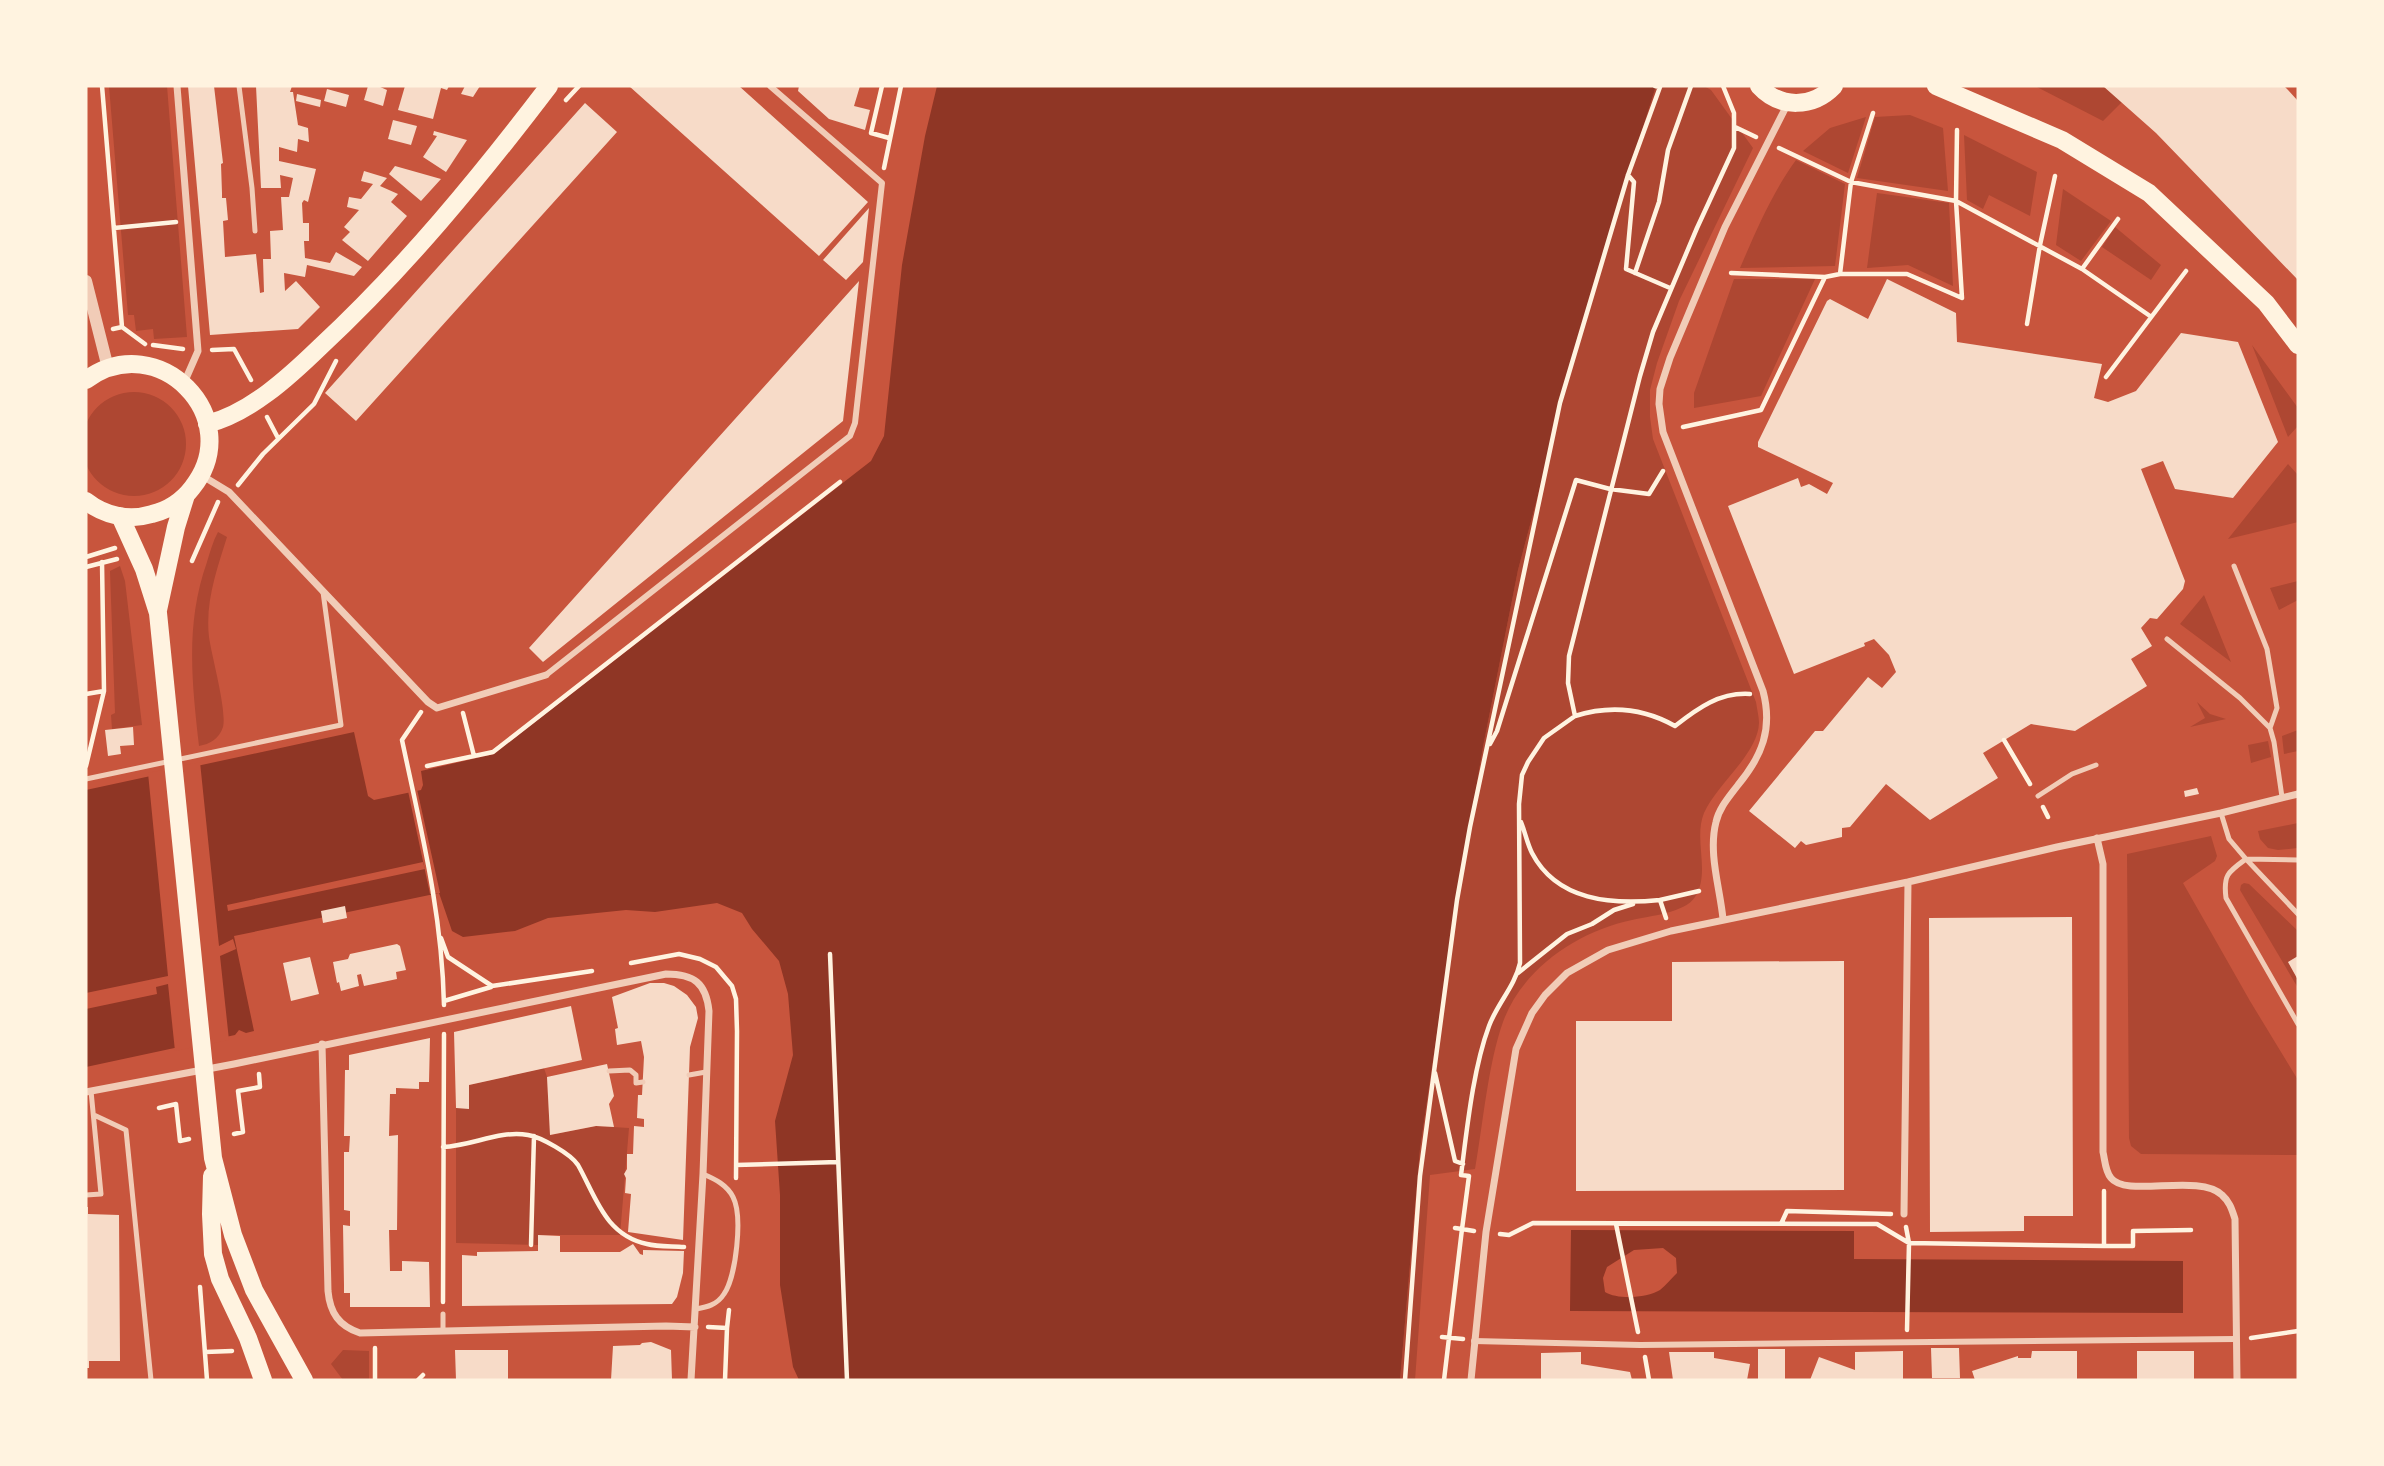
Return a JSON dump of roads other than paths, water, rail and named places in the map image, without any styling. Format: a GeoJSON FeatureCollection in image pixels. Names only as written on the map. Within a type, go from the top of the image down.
{"type":"FeatureCollection","features":[{"type":"Feature","properties":{"kind":"main road"},"geometry":{"type":"LineString","coordinates":[[207,424],[223,420],[287,378],[339,330],[390,278],[468,190],[549,86]]}},
{"type":"Feature","properties":{"kind":"main road"},"geometry":{"type":"LineString","coordinates":[[1759,86],[1770,96],[1788,103],[1815,100],[1834,86]]}},
{"type":"Feature","properties":{"kind":"main road"},"geometry":{"type":"LineString","coordinates":[[1936,86],[2062,140],[2149,193],[2266,303],[2298,345]]}},
{"type":"Feature","properties":{"kind":"main road"},"geometry":{"type":"LineString","coordinates":[[86,380],[108,368],[134,364],[161,369],[184,384],[198,402],[207,424],[208,450],[200,475],[186,495],[177,503],[156,513],[120,516],[106,513],[86,501]]}},
{"type":"Feature","properties":{"kind":"main road"},"geometry":{"type":"LineString","coordinates":[[158,613],[176,527],[186,495]]}},
{"type":"Feature","properties":{"kind":"main road"},"geometry":{"type":"LineString","coordinates":[[120,516],[144,569],[158,613],[213,1158],[233,1235],[254,1290],[304,1380]]}},
{"type":"Feature","properties":{"kind":"main road"},"geometry":{"type":"LineString","coordinates":[[213,1158],[211,1214],[214,1254],[220,1279],[248,1338],[263,1380]]}},
{"type":"Feature","properties":{"kind":"street"},"geometry":{"type":"LineString","coordinates":[[177,86],[198,351],[184,384]]}},
{"type":"Feature","properties":{"kind":"street"},"geometry":{"type":"LineString","coordinates":[[200,475],[229,492],[428,702],[437,708],[546,675],[850,436],[855,423],[882,183],[771,86]]}},
{"type":"Feature","properties":{"kind":"street"},"geometry":{"type":"LineString","coordinates":[[1723,919],[1713,834],[1724,803],[1750,771],[1765,742],[1768,713],[1763,691],[1663,432],[1658,404],[1660,389],[1689,312],[1725,227],[1788,103]]}},
{"type":"Feature","properties":{"kind":"street"},"geometry":{"type":"LineString","coordinates":[[86,281],[108,368]]}},
{"type":"Feature","properties":{"kind":"street"},"geometry":{"type":"LineString","coordinates":[[1471,1380],[1486,1232],[1516,1049],[1532,1013],[1554,984],[1578,965],[1608,950],[1671,931],[1908,882],[2298,794]]}},
{"type":"Feature","properties":{"kind":"street"},"geometry":{"type":"LineString","coordinates":[[2097,838],[2104,864],[2103,1152],[2107,1172],[2116,1183],[2130,1186],[2199,1186],[2216,1190],[2230,1205],[2235,1219],[2237,1380]]}},
{"type":"Feature","properties":{"kind":"street"},"geometry":{"type":"LineString","coordinates":[[1905,1214],[1908,882]]}},
{"type":"Feature","properties":{"kind":"street"},"geometry":{"type":"LineString","coordinates":[[88,1091],[234,1064],[666,974],[680,974],[696,980],[707,994],[709,1012],[691,1380]]}},
{"type":"Feature","properties":{"kind":"street"},"geometry":{"type":"LineString","coordinates":[[322,1044],[330,1306],[343,1325],[360,1333],[695,1327]]}},
{"type":"Feature","properties":{"kind":"street"},"geometry":{"type":"LineString","coordinates":[[1474,1341],[1640,1345],[2235,1339]]}},
{"type":"Feature","properties":{"kind":"lane"},"geometry":{"type":"LineString","coordinates":[[239,86],[255,231]]}},
{"type":"Feature","properties":{"kind":"lane"},"geometry":{"type":"LineString","coordinates":[[2234,566],[2267,649],[2277,708],[2270,728]]}},
{"type":"Feature","properties":{"kind":"lane"},"geometry":{"type":"LineString","coordinates":[[86,779],[341,725],[323,589]]}},
{"type":"Feature","properties":{"kind":"lane"},"geometry":{"type":"LineString","coordinates":[[2167,639],[2240,698],[2270,728],[2282,797]]}},
{"type":"Feature","properties":{"kind":"lane"},"geometry":{"type":"LineString","coordinates":[[2038,796],[2072,774],[2096,765]]}},
{"type":"Feature","properties":{"kind":"lane"},"geometry":{"type":"LineString","coordinates":[[2221,813],[2229,839],[2298,914]]}},
{"type":"Feature","properties":{"kind":"lane"},"geometry":{"type":"LineString","coordinates":[[2298,860],[2246,859],[2230,871],[2224,882],[2226,898],[2298,1024]]}},
{"type":"Feature","properties":{"kind":"lane"},"geometry":{"type":"LineString","coordinates":[[609,1071],[629,1070],[636,1074],[636,1083],[643,1082]]}},
{"type":"Feature","properties":{"kind":"lane"},"geometry":{"type":"LineString","coordinates":[[689,1075],[706,1072]]}},
{"type":"Feature","properties":{"kind":"lane"},"geometry":{"type":"LineString","coordinates":[[86,1195],[101,1195],[94,1115],[88,1091]]}},
{"type":"Feature","properties":{"kind":"lane"},"geometry":{"type":"LineString","coordinates":[[94,1115],[126,1130],[151,1380]]}},
{"type":"Feature","properties":{"kind":"lane"},"geometry":{"type":"LineString","coordinates":[[696,1309],[714,1304],[724,1295],[735,1260],[737,1206],[726,1188],[703,1174]]}},
{"type":"Feature","properties":{"kind":"lane"},"geometry":{"type":"LineString","coordinates":[[443,1314],[443,1331]]}}]}
